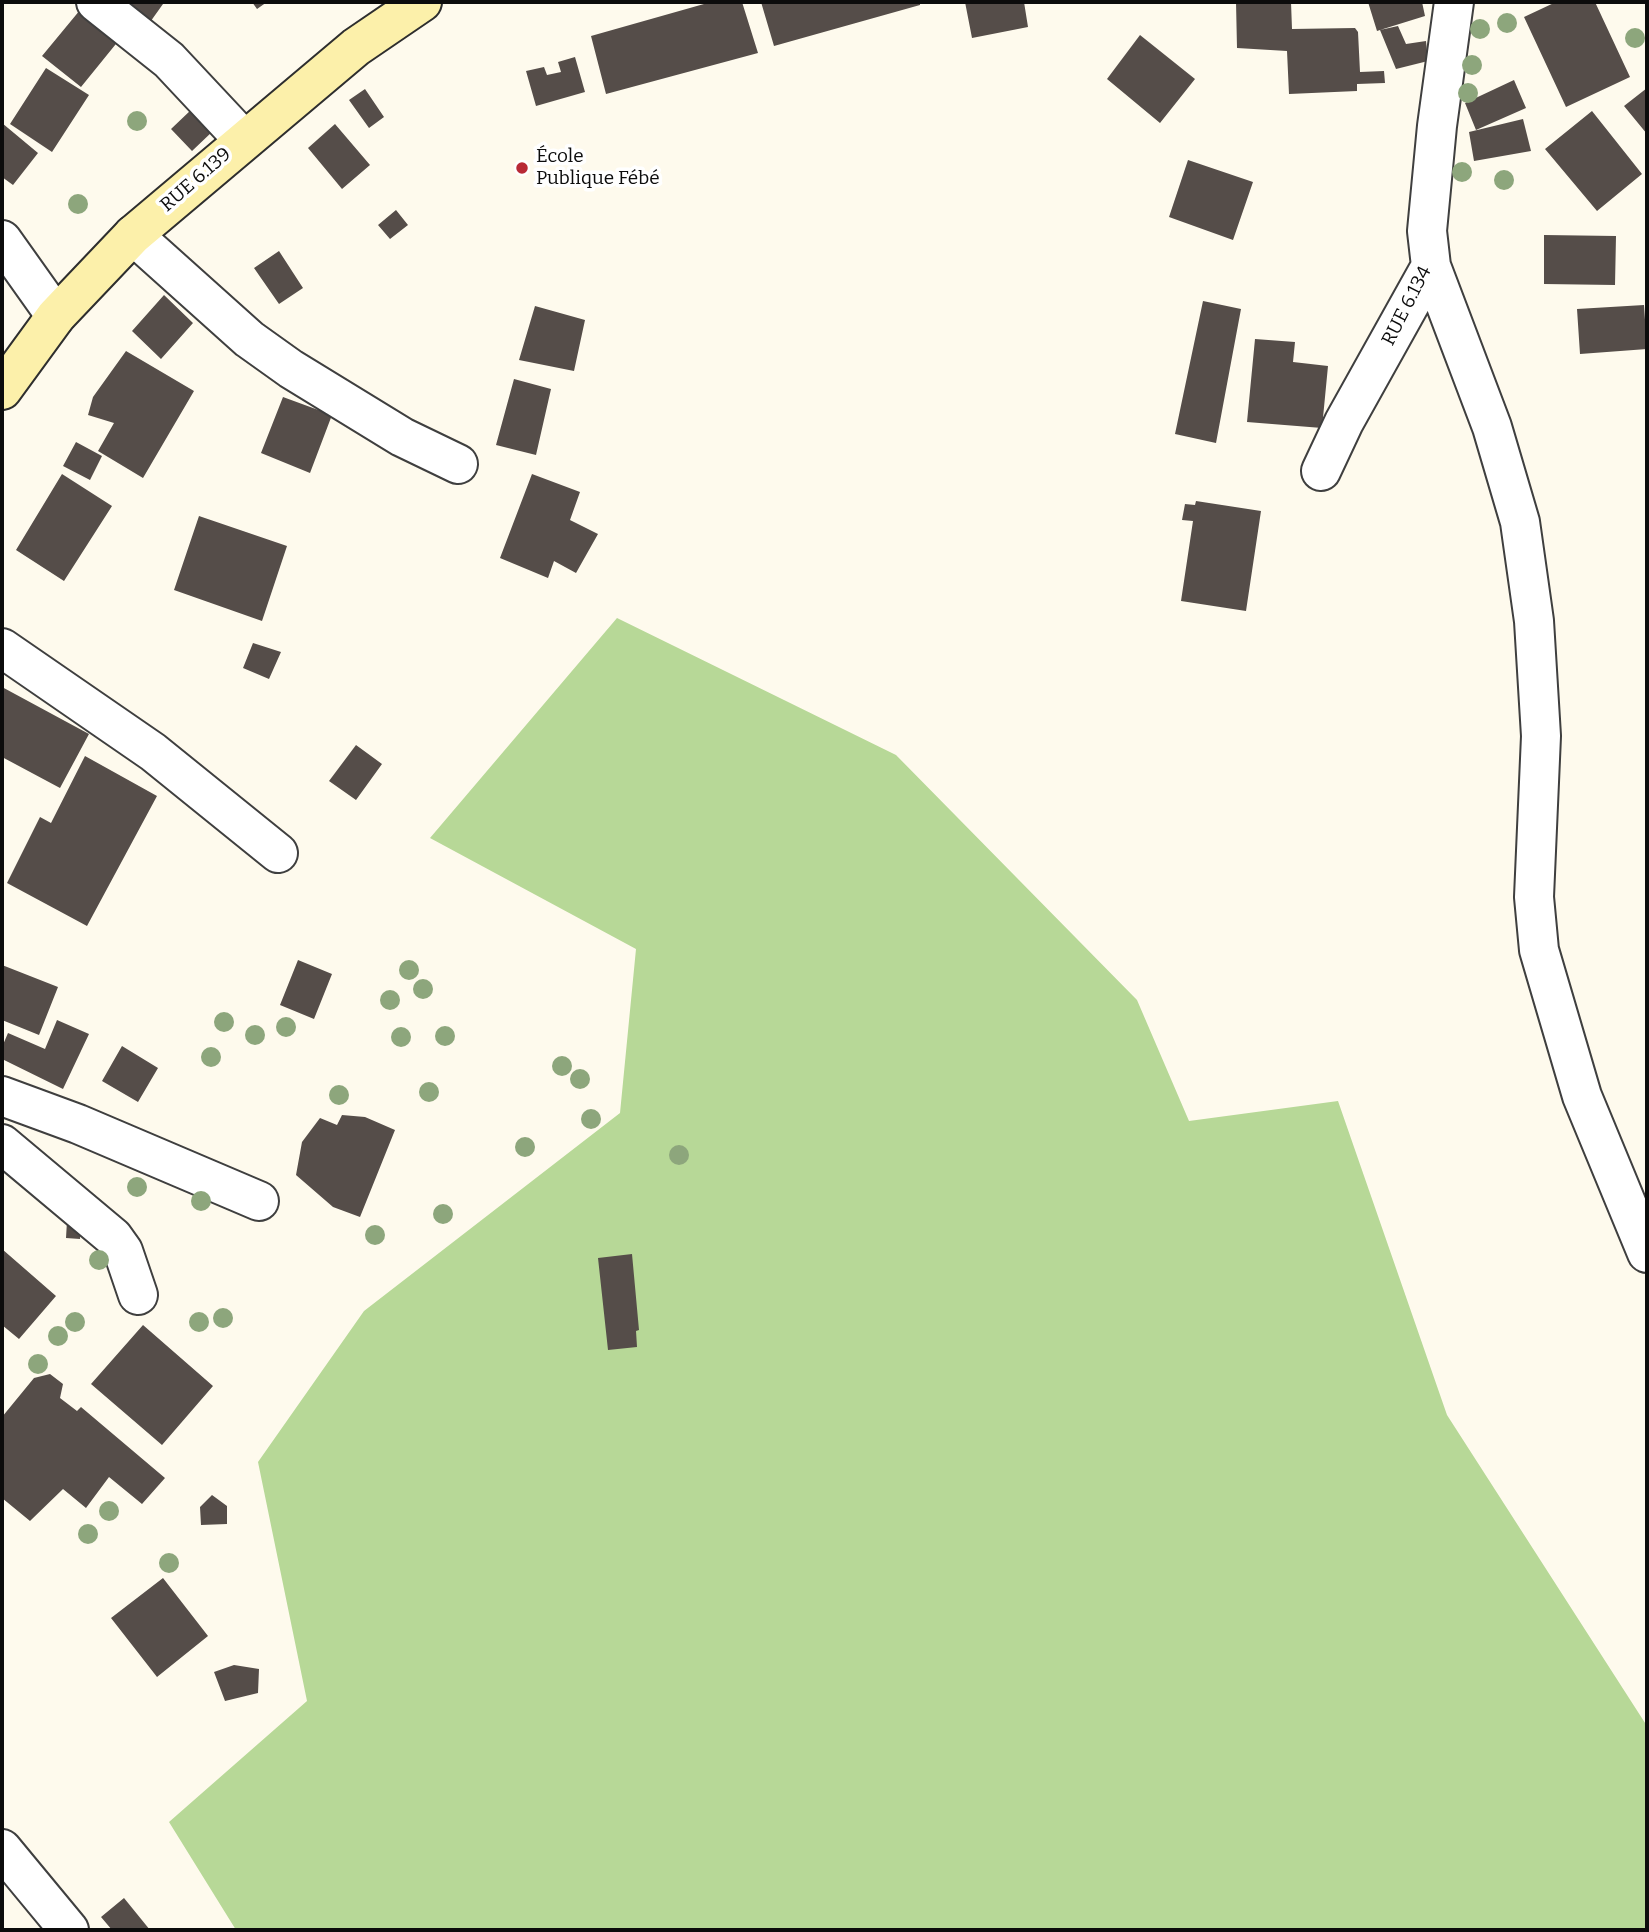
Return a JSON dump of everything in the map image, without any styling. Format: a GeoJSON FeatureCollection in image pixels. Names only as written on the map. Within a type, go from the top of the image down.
{"type":"FeatureCollection","features":[{"type":"Feature","properties":{"kind":"street"},"geometry":{"type":"LineString","coordinates":[[96,2],[169,60],[243,139]]}},
{"type":"Feature","properties":{"kind":"street","name":"RUE 6.139"},"geometry":{"type":"LineString","coordinates":[[2,390],[56,316],[133,235],[243,139],[356,47],[422,2]]}},
{"type":"Feature","properties":{"kind":"street","name":"RUE 6.134"},"geometry":{"type":"LineString","coordinates":[[1321,471],[1431,266],[1427,231],[1437,126],[1454,2]]}},
{"type":"Feature","properties":{"kind":"street"},"geometry":{"type":"LineString","coordinates":[[133,235],[249,339],[291,369],[402,437],[458,464]]}},
{"type":"Feature","properties":{"kind":"street"},"geometry":{"type":"LineString","coordinates":[[2,240],[56,316]]}},
{"type":"Feature","properties":{"kind":"street"},"geometry":{"type":"LineString","coordinates":[[1431,266],[1492,427],[1520,522],[1534,621],[1541,736],[1534,897],[1539,950],[1582,1096],[1647,1253]]}},
{"type":"Feature","properties":{"kind":"street"},"geometry":{"type":"LineString","coordinates":[[2,648],[153,752],[278,853]]}},
{"type":"Feature","properties":{"kind":"street"},"geometry":{"type":"LineString","coordinates":[[2,1096],[78,1124],[259,1201]]}},
{"type":"Feature","properties":{"kind":"street"},"geometry":{"type":"LineString","coordinates":[[2,1144],[113,1237],[123,1251],[138,1294]]}},
{"type":"Feature","properties":{"kind":"street"},"geometry":{"type":"LineString","coordinates":[[2,1850],[69,1930]]}},
{"type":"Feature","properties":{"kind":"green space"},"geometry":{"type":"Polygon","coordinates":[[[617,618],[896,755],[1137,1000],[1189,1121],[1338,1101],[1447,1415],[1647,1726],[1647,1930],[236,1930],[169,1822],[307,1701],[258,1462],[364,1311],[620,1113],[636,949],[430,838],[617,618]]]}},
{"type":"Feature","properties":{"kind":"building"},"geometry":{"type":"Polygon","coordinates":[[[119,2],[161,2],[163,4],[148,25],[119,2]]]}},
{"type":"Feature","properties":{"kind":"building"},"geometry":{"type":"Polygon","coordinates":[[[252,2],[267,2],[257,9],[252,2]]]}},
{"type":"Feature","properties":{"kind":"building"},"geometry":{"type":"Polygon","coordinates":[[[711,2],[742,2],[758,53],[606,94],[591,36],[711,2]]]}},
{"type":"Feature","properties":{"kind":"building"},"geometry":{"type":"Polygon","coordinates":[[[761,2],[920,2],[920,5],[774,46],[761,2]]]}},
{"type":"Feature","properties":{"kind":"building"},"geometry":{"type":"Polygon","coordinates":[[[965,2],[1024,2],[1028,27],[972,38],[965,2]]]}},
{"type":"Feature","properties":{"kind":"building"},"geometry":{"type":"Polygon","coordinates":[[[1236,2],[1291,2],[1292,29],[1355,28],[1358,32],[1360,72],[1384,71],[1385,83],[1357,84],[1357,91],[1289,94],[1287,51],[1237,48],[1236,2]]]}},
{"type":"Feature","properties":{"kind":"building"},"geometry":{"type":"Polygon","coordinates":[[[1368,2],[1422,2],[1425,16],[1377,31],[1368,2]]]}},
{"type":"Feature","properties":{"kind":"building"},"geometry":{"type":"Polygon","coordinates":[[[1556,2],[1595,2],[1630,77],[1566,107],[1524,17],[1556,2]]]}},
{"type":"Feature","properties":{"kind":"building"},"geometry":{"type":"Polygon","coordinates":[[[85,4],[124,34],[81,87],[42,56],[85,4]]]}},
{"type":"Feature","properties":{"kind":"building"},"geometry":{"type":"Polygon","coordinates":[[[1398,26],[1406,44],[1426,41],[1428,61],[1396,69],[1380,30],[1398,26]]]}},
{"type":"Feature","properties":{"kind":"building"},"geometry":{"type":"Polygon","coordinates":[[[1140,35],[1195,79],[1160,123],[1107,79],[1140,35]]]}},
{"type":"Feature","properties":{"kind":"building"},"geometry":{"type":"Polygon","coordinates":[[[575,57],[585,92],[536,106],[526,71],[544,67],[547,75],[561,72],[558,62],[575,57]]]}},
{"type":"Feature","properties":{"kind":"building"},"geometry":{"type":"Polygon","coordinates":[[[46,68],[89,95],[52,152],[10,124],[46,68]]]}},
{"type":"Feature","properties":{"kind":"building"},"geometry":{"type":"Polygon","coordinates":[[[1514,80],[1526,108],[1476,130],[1465,103],[1514,80]]]}},
{"type":"Feature","properties":{"kind":"building"},"geometry":{"type":"Polygon","coordinates":[[[1647,88],[1647,134],[1624,106],[1647,88]]]}},
{"type":"Feature","properties":{"kind":"building"},"geometry":{"type":"Polygon","coordinates":[[[365,89],[384,117],[369,128],[349,100],[365,89]]]}},
{"type":"Feature","properties":{"kind":"building"},"geometry":{"type":"Polygon","coordinates":[[[192,109],[213,131],[192,151],[171,129],[192,109]]]}},
{"type":"Feature","properties":{"kind":"building"},"geometry":{"type":"Polygon","coordinates":[[[1592,111],[1642,174],[1597,211],[1545,149],[1592,111]]]}},
{"type":"Feature","properties":{"kind":"building"},"geometry":{"type":"Polygon","coordinates":[[[1523,119],[1531,151],[1474,161],[1469,132],[1523,119]]]}},
{"type":"Feature","properties":{"kind":"building"},"geometry":{"type":"Polygon","coordinates":[[[2,123],[38,153],[13,185],[2,177],[2,123]]]}},
{"type":"Feature","properties":{"kind":"building"},"geometry":{"type":"Polygon","coordinates":[[[335,124],[370,165],[342,189],[308,148],[335,124]]]}},
{"type":"Feature","properties":{"kind":"building"},"geometry":{"type":"Polygon","coordinates":[[[1188,160],[1253,182],[1233,240],[1169,217],[1188,160]]]}},
{"type":"Feature","properties":{"kind":"building"},"geometry":{"type":"Polygon","coordinates":[[[396,210],[408,225],[390,239],[378,225],[396,210]]]}},
{"type":"Feature","properties":{"kind":"building"},"geometry":{"type":"Polygon","coordinates":[[[1544,235],[1616,236],[1615,285],[1544,284],[1544,235]]]}},
{"type":"Feature","properties":{"kind":"building"},"geometry":{"type":"Polygon","coordinates":[[[279,251],[303,288],[279,304],[254,268],[279,251]]]}},
{"type":"Feature","properties":{"kind":"building"},"geometry":{"type":"Polygon","coordinates":[[[164,295],[193,323],[161,359],[132,331],[164,295]]]}},
{"type":"Feature","properties":{"kind":"building"},"geometry":{"type":"Polygon","coordinates":[[[1203,301],[1241,309],[1216,443],[1175,434],[1203,301]]]}},
{"type":"Feature","properties":{"kind":"building"},"geometry":{"type":"Polygon","coordinates":[[[1644,305],[1647,349],[1580,354],[1577,309],[1644,305]]]}},
{"type":"Feature","properties":{"kind":"building"},"geometry":{"type":"Polygon","coordinates":[[[535,306],[585,320],[574,371],[519,360],[535,306]]]}},
{"type":"Feature","properties":{"kind":"building"},"geometry":{"type":"Polygon","coordinates":[[[1255,339],[1295,342],[1293,362],[1328,366],[1322,428],[1247,422],[1255,339]]]}},
{"type":"Feature","properties":{"kind":"building"},"geometry":{"type":"Polygon","coordinates":[[[126,351],[194,391],[143,478],[98,451],[114,423],[88,415],[93,397],[126,351]]]}},
{"type":"Feature","properties":{"kind":"building"},"geometry":{"type":"Polygon","coordinates":[[[514,379],[551,389],[536,455],[496,445],[514,379]]]}},
{"type":"Feature","properties":{"kind":"building"},"geometry":{"type":"Polygon","coordinates":[[[283,397],[332,415],[310,473],[261,453],[283,397]]]}},
{"type":"Feature","properties":{"kind":"building"},"geometry":{"type":"Polygon","coordinates":[[[76,442],[102,456],[90,480],[63,466],[76,442]]]}},
{"type":"Feature","properties":{"kind":"building"},"geometry":{"type":"Polygon","coordinates":[[[62,474],[112,506],[64,581],[16,550],[62,474]]]}},
{"type":"Feature","properties":{"kind":"building"},"geometry":{"type":"Polygon","coordinates":[[[532,474],[580,492],[570,520],[598,534],[576,573],[554,561],[548,578],[500,558],[532,474]]]}},
{"type":"Feature","properties":{"kind":"building"},"geometry":{"type":"Polygon","coordinates":[[[1196,501],[1261,511],[1246,611],[1181,601],[1193,521],[1182,520],[1185,504],[1195,505],[1196,501]]]}},
{"type":"Feature","properties":{"kind":"building"},"geometry":{"type":"Polygon","coordinates":[[[199,516],[287,546],[262,621],[174,590],[199,516]]]}},
{"type":"Feature","properties":{"kind":"building"},"geometry":{"type":"Polygon","coordinates":[[[253,643],[281,652],[269,679],[243,668],[253,643]]]}},
{"type":"Feature","properties":{"kind":"building"},"geometry":{"type":"Polygon","coordinates":[[[2,687],[89,734],[60,788],[2,757],[2,687]]]}},
{"type":"Feature","properties":{"kind":"building"},"geometry":{"type":"Polygon","coordinates":[[[356,745],[382,764],[356,800],[329,781],[356,745]]]}},
{"type":"Feature","properties":{"kind":"building"},"geometry":{"type":"Polygon","coordinates":[[[85,756],[157,796],[87,926],[7,883],[40,817],[51,823],[85,756]]]}},
{"type":"Feature","properties":{"kind":"building"},"geometry":{"type":"Polygon","coordinates":[[[298,960],[332,974],[314,1019],[280,1005],[298,960]]]}},
{"type":"Feature","properties":{"kind":"building"},"geometry":{"type":"Polygon","coordinates":[[[2,965],[58,987],[39,1035],[2,1020],[2,965]]]}},
{"type":"Feature","properties":{"kind":"building"},"geometry":{"type":"Polygon","coordinates":[[[57,1020],[89,1034],[63,1089],[2,1059],[2,1047],[8,1033],[45,1049],[57,1020]]]}},
{"type":"Feature","properties":{"kind":"building"},"geometry":{"type":"Polygon","coordinates":[[[122,1046],[158,1068],[138,1102],[102,1081],[122,1046]]]}},
{"type":"Feature","properties":{"kind":"building"},"geometry":{"type":"Polygon","coordinates":[[[342,1115],[365,1117],[395,1130],[360,1217],[333,1207],[296,1175],[302,1142],[320,1118],[337,1125],[342,1115]]]}},
{"type":"Feature","properties":{"kind":"building"},"geometry":{"type":"Polygon","coordinates":[[[67,1221],[81,1222],[80,1239],[66,1238],[67,1221]]]}},
{"type":"Feature","properties":{"kind":"building"},"geometry":{"type":"Polygon","coordinates":[[[2,1249],[56,1296],[19,1339],[2,1325],[2,1249]]]}},
{"type":"Feature","properties":{"kind":"building"},"geometry":{"type":"Polygon","coordinates":[[[632,1254],[639,1330],[636,1331],[637,1347],[608,1350],[598,1258],[632,1254]]]}},
{"type":"Feature","properties":{"kind":"building"},"geometry":{"type":"Polygon","coordinates":[[[143,1325],[213,1386],[162,1445],[91,1384],[143,1325]]]}},
{"type":"Feature","properties":{"kind":"building"},"geometry":{"type":"Polygon","coordinates":[[[50,1374],[63,1384],[60,1398],[77,1411],[81,1407],[165,1478],[142,1504],[109,1477],[86,1508],[63,1489],[30,1521],[2,1498],[2,1417],[34,1378],[50,1374]]]}},
{"type":"Feature","properties":{"kind":"building"},"geometry":{"type":"Polygon","coordinates":[[[212,1495],[227,1506],[227,1524],[201,1525],[200,1507],[212,1495]]]}},
{"type":"Feature","properties":{"kind":"building"},"geometry":{"type":"Polygon","coordinates":[[[163,1578],[208,1636],[157,1677],[111,1618],[163,1578]]]}},
{"type":"Feature","properties":{"kind":"building"},"geometry":{"type":"Polygon","coordinates":[[[234,1665],[259,1669],[258,1693],[225,1701],[214,1672],[234,1665]]]}},
{"type":"Feature","properties":{"kind":"building"},"geometry":{"type":"Polygon","coordinates":[[[124,1898],[150,1930],[112,1930],[101,1917],[124,1898]]]}},
{"type":"Feature","properties":{"kind":"place","name":"École Publique Fébé"},"geometry":{"type":"Point","coordinates":[522,168]}}]}
